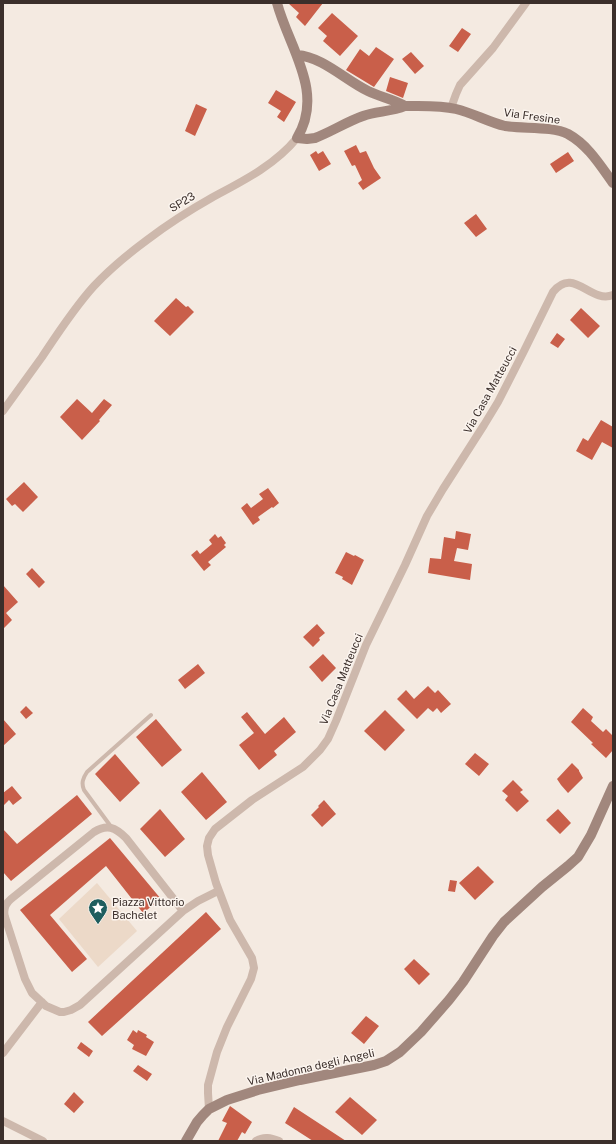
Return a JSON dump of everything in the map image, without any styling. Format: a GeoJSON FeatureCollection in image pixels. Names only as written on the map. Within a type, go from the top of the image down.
{"type":"FeatureCollection","features":[{"type":"Feature","properties":{"kind":"street","name":"SP23"},"geometry":{"type":"LineString","coordinates":[[3,412],[71,314],[95,285],[112,269],[169,223],[251,176],[286,150],[297,138],[302,130],[306,117],[308,102],[306,82],[277,3]]}},
{"type":"Feature","properties":{"kind":"street"},"geometry":{"type":"LineString","coordinates":[[451,108],[460,85],[493,48],[526,3]]}},
{"type":"Feature","properties":{"kind":"street"},"geometry":{"type":"LineString","coordinates":[[297,55],[314,59],[366,90],[396,101],[405,106]]}},
{"type":"Feature","properties":{"kind":"street"},"geometry":{"type":"LineString","coordinates":[[297,138],[315,138],[364,115],[398,109],[405,106]]}},
{"type":"Feature","properties":{"kind":"street","name":"Via Fresine"},"geometry":{"type":"LineString","coordinates":[[405,106],[451,108],[506,126],[551,130],[565,133],[576,139],[587,149],[613,183]]}},
{"type":"Feature","properties":{"kind":"street","name":"Via Casa Matteucci"},"geometry":{"type":"LineString","coordinates":[[209,1109],[209,1080],[217,1052],[227,1027],[251,978],[254,968],[252,958],[230,920],[218,891],[208,855],[208,842],[210,835],[214,829],[252,800],[303,767],[320,750],[328,739],[366,645],[427,516],[498,402],[553,292],[558,286],[570,282],[576,283],[601,296],[613,295]]}},
{"type":"Feature","properties":{"kind":"street","name":"Via Madonna degli Angeli"},"geometry":{"type":"LineString","coordinates":[[186,1141],[197,1122],[209,1109],[227,1100],[258,1090],[316,1076],[374,1066],[386,1061],[400,1052],[427,1026],[454,994],[504,922],[578,857],[591,834],[613,786]]}},
{"type":"Feature","properties":{"kind":"street"},"geometry":{"type":"LineString","coordinates":[[182,912],[129,842],[119,831],[113,828],[103,828],[94,832],[10,899],[4,908],[5,917],[27,983],[32,993],[52,1009],[60,1012],[68,1012],[74,1009],[182,912],[198,901],[218,891]]}},
{"type":"Feature","properties":{"kind":"street"},"geometry":{"type":"LineString","coordinates":[[3,1053],[42,1002]]}},
{"type":"Feature","properties":{"kind":"street"},"geometry":{"type":"LineString","coordinates":[[3,1121],[43,1141]]}},
{"type":"Feature","properties":{"kind":"street"},"geometry":{"type":"LineString","coordinates":[[256,1141],[261,1138],[279,1141]]}},
{"type":"Feature","properties":{"kind":"lane"},"geometry":{"type":"LineString","coordinates":[[113,828],[84,790],[82,783],[83,779],[88,772],[151,715]]}},
{"type":"Feature","properties":{"kind":"shaded area","name":"Piazza Vittorio Bachelet"},"geometry":{"type":"Polygon","coordinates":[[[97,883],[137,931],[98,967],[59,919],[97,883]]]}},
{"type":"Feature","properties":{"kind":"building"},"geometry":{"type":"Polygon","coordinates":[[[288,3],[323,3],[305,26],[296,17],[299,13],[288,3]]]}},
{"type":"Feature","properties":{"kind":"building"},"geometry":{"type":"Polygon","coordinates":[[[332,13],[358,36],[340,56],[323,41],[327,36],[318,28],[332,13]]]}},
{"type":"Feature","properties":{"kind":"building"},"geometry":{"type":"Polygon","coordinates":[[[462,28],[471,34],[458,52],[449,46],[462,28]]]}},
{"type":"Feature","properties":{"kind":"building"},"geometry":{"type":"Polygon","coordinates":[[[376,47],[394,59],[374,87],[346,70],[360,49],[369,56],[376,47]]]}},
{"type":"Feature","properties":{"kind":"building"},"geometry":{"type":"Polygon","coordinates":[[[411,52],[424,66],[415,74],[402,59],[411,52]]]}},
{"type":"Feature","properties":{"kind":"building"},"geometry":{"type":"Polygon","coordinates":[[[390,77],[408,83],[403,98],[386,91],[390,77]]]}},
{"type":"Feature","properties":{"kind":"building"},"geometry":{"type":"Polygon","coordinates":[[[276,90],[296,102],[284,122],[277,117],[281,111],[268,103],[276,90]]]}},
{"type":"Feature","properties":{"kind":"building"},"geometry":{"type":"Polygon","coordinates":[[[196,104],[207,109],[195,136],[185,131],[196,104]]]}},
{"type":"Feature","properties":{"kind":"building"},"geometry":{"type":"Polygon","coordinates":[[[356,145],[360,153],[366,151],[374,168],[381,178],[363,190],[358,183],[362,180],[355,165],[352,166],[344,151],[356,145]]]}},
{"type":"Feature","properties":{"kind":"building"},"geometry":{"type":"Polygon","coordinates":[[[316,151],[318,154],[323,151],[331,164],[319,171],[310,155],[316,151]]]}},
{"type":"Feature","properties":{"kind":"building"},"geometry":{"type":"Polygon","coordinates":[[[568,152],[574,161],[556,173],[550,164],[568,152]]]}},
{"type":"Feature","properties":{"kind":"building"},"geometry":{"type":"Polygon","coordinates":[[[476,214],[487,229],[476,237],[464,223],[476,214]]]}},
{"type":"Feature","properties":{"kind":"building"},"geometry":{"type":"Polygon","coordinates":[[[176,298],[194,312],[170,336],[154,321],[176,298]]]}},
{"type":"Feature","properties":{"kind":"building"},"geometry":{"type":"Polygon","coordinates":[[[581,308],[600,326],[588,338],[570,320],[581,308]]]}},
{"type":"Feature","properties":{"kind":"building"},"geometry":{"type":"Polygon","coordinates":[[[557,333],[565,339],[558,348],[550,343],[557,333]]]}},
{"type":"Feature","properties":{"kind":"building"},"geometry":{"type":"Polygon","coordinates":[[[77,399],[92,413],[104,399],[112,405],[99,420],[100,421],[82,440],[60,417],[77,399]]]}},
{"type":"Feature","properties":{"kind":"building"},"geometry":{"type":"Polygon","coordinates":[[[601,420],[613,427],[613,448],[602,442],[592,460],[576,451],[583,438],[588,441],[601,420]]]}},
{"type":"Feature","properties":{"kind":"building"},"geometry":{"type":"Polygon","coordinates":[[[24,482],[38,497],[23,512],[15,504],[12,506],[6,499],[24,482]]]}},
{"type":"Feature","properties":{"kind":"building"},"geometry":{"type":"Polygon","coordinates":[[[268,488],[279,503],[258,517],[260,520],[253,525],[241,508],[247,503],[251,508],[263,499],[259,494],[268,488]]]}},
{"type":"Feature","properties":{"kind":"building"},"geometry":{"type":"Polygon","coordinates":[[[456,531],[471,534],[468,550],[457,548],[454,561],[472,564],[470,580],[428,573],[430,558],[441,559],[444,537],[455,539],[456,531]]]}},
{"type":"Feature","properties":{"kind":"building"},"geometry":{"type":"Polygon","coordinates":[[[215,534],[218,538],[221,536],[226,543],[224,545],[226,547],[208,562],[211,565],[204,571],[191,555],[197,550],[200,554],[212,544],[209,540],[215,534]]]}},
{"type":"Feature","properties":{"kind":"building"},"geometry":{"type":"Polygon","coordinates":[[[346,552],[364,560],[352,585],[342,579],[343,577],[335,573],[346,552]]]}},
{"type":"Feature","properties":{"kind":"building"},"geometry":{"type":"Polygon","coordinates":[[[32,568],[45,582],[39,588],[26,574],[32,568]]]}},
{"type":"Feature","properties":{"kind":"building"},"geometry":{"type":"Polygon","coordinates":[[[3,585],[18,602],[6,613],[12,620],[3,629],[3,585]]]}},
{"type":"Feature","properties":{"kind":"building"},"geometry":{"type":"Polygon","coordinates":[[[317,624],[325,633],[319,638],[320,640],[313,647],[303,637],[317,624]]]}},
{"type":"Feature","properties":{"kind":"building"},"geometry":{"type":"Polygon","coordinates":[[[323,654],[336,668],[322,682],[309,667],[323,654]]]}},
{"type":"Feature","properties":{"kind":"building"},"geometry":{"type":"Polygon","coordinates":[[[198,664],[205,673],[185,689],[178,680],[198,664]]]}},
{"type":"Feature","properties":{"kind":"building"},"geometry":{"type":"Polygon","coordinates":[[[428,686],[435,693],[438,690],[451,704],[441,713],[437,708],[433,712],[428,708],[417,719],[397,699],[406,690],[414,699],[428,686]]]}},
{"type":"Feature","properties":{"kind":"building"},"geometry":{"type":"Polygon","coordinates":[[[26,706],[33,713],[26,719],[20,712],[26,706]]]}},
{"type":"Feature","properties":{"kind":"building"},"geometry":{"type":"Polygon","coordinates":[[[583,708],[593,717],[591,721],[603,732],[606,729],[613,736],[613,750],[606,758],[571,722],[583,708]]]}},
{"type":"Feature","properties":{"kind":"building"},"geometry":{"type":"Polygon","coordinates":[[[385,710],[405,730],[385,751],[364,731],[385,710]]]}},
{"type":"Feature","properties":{"kind":"building"},"geometry":{"type":"Polygon","coordinates":[[[247,712],[265,734],[284,717],[296,732],[274,751],[277,755],[259,770],[239,745],[254,733],[241,717],[247,712]]]}},
{"type":"Feature","properties":{"kind":"building"},"geometry":{"type":"Polygon","coordinates":[[[3,719],[16,734],[3,746],[3,719]]]}},
{"type":"Feature","properties":{"kind":"building"},"geometry":{"type":"Polygon","coordinates":[[[156,719],[182,750],[162,767],[136,737],[156,719]]]}},
{"type":"Feature","properties":{"kind":"building"},"geometry":{"type":"Polygon","coordinates":[[[475,753],[489,764],[479,776],[465,764],[475,753]]]}},
{"type":"Feature","properties":{"kind":"building"},"geometry":{"type":"Polygon","coordinates":[[[115,754],[140,783],[120,802],[95,774],[115,754]]]}},
{"type":"Feature","properties":{"kind":"building"},"geometry":{"type":"Polygon","coordinates":[[[572,763],[579,770],[583,778],[568,793],[557,779],[572,763]]]}},
{"type":"Feature","properties":{"kind":"building"},"geometry":{"type":"Polygon","coordinates":[[[202,772],[227,802],[206,820],[181,792],[202,772]]]}},
{"type":"Feature","properties":{"kind":"building"},"geometry":{"type":"Polygon","coordinates":[[[513,780],[523,790],[520,792],[529,801],[517,812],[505,800],[508,796],[502,791],[513,780]]]}},
{"type":"Feature","properties":{"kind":"building"},"geometry":{"type":"Polygon","coordinates":[[[12,786],[22,798],[13,805],[9,800],[3,806],[3,793],[12,786]]]}},
{"type":"Feature","properties":{"kind":"building"},"geometry":{"type":"Polygon","coordinates":[[[77,795],[92,814],[11,881],[3,872],[3,829],[17,844],[77,795]]]}},
{"type":"Feature","properties":{"kind":"building"},"geometry":{"type":"Polygon","coordinates":[[[324,800],[336,814],[322,827],[311,815],[324,800]]]}},
{"type":"Feature","properties":{"kind":"building"},"geometry":{"type":"Polygon","coordinates":[[[160,809],[185,839],[165,857],[140,829],[160,809]]]}},
{"type":"Feature","properties":{"kind":"building"},"geometry":{"type":"Polygon","coordinates":[[[558,809],[571,823],[560,834],[546,820],[558,809]]]}},
{"type":"Feature","properties":{"kind":"building"},"geometry":{"type":"Polygon","coordinates":[[[110,838],[161,899],[143,913],[106,866],[50,915],[87,959],[72,972],[20,910],[110,838]]]}},
{"type":"Feature","properties":{"kind":"building"},"geometry":{"type":"Polygon","coordinates":[[[478,866],[494,882],[475,900],[459,883],[478,866]]]}},
{"type":"Feature","properties":{"kind":"building"},"geometry":{"type":"Polygon","coordinates":[[[450,880],[457,881],[455,892],[448,891],[450,880]]]}},
{"type":"Feature","properties":{"kind":"building"},"geometry":{"type":"Polygon","coordinates":[[[206,912],[221,929],[102,1036],[88,1022],[206,912]]]}},
{"type":"Feature","properties":{"kind":"building"},"geometry":{"type":"Polygon","coordinates":[[[414,959],[430,974],[419,985],[404,969],[414,959]]]}},
{"type":"Feature","properties":{"kind":"building"},"geometry":{"type":"Polygon","coordinates":[[[366,1016],[379,1026],[364,1044],[351,1033],[366,1016]]]}},
{"type":"Feature","properties":{"kind":"building"},"geometry":{"type":"Polygon","coordinates":[[[133,1030],[137,1033],[138,1030],[147,1035],[146,1037],[154,1042],[146,1056],[132,1049],[134,1045],[127,1040],[133,1030]]]}},
{"type":"Feature","properties":{"kind":"building"},"geometry":{"type":"Polygon","coordinates":[[[81,1042],[93,1051],[89,1057],[77,1048],[81,1042]]]}},
{"type":"Feature","properties":{"kind":"building"},"geometry":{"type":"Polygon","coordinates":[[[138,1065],[152,1074],[147,1081],[133,1071],[138,1065]]]}},
{"type":"Feature","properties":{"kind":"building"},"geometry":{"type":"Polygon","coordinates":[[[74,1092],[84,1102],[74,1113],[64,1104],[74,1092]]]}},
{"type":"Feature","properties":{"kind":"building"},"geometry":{"type":"Polygon","coordinates":[[[350,1097],[377,1120],[362,1135],[335,1112],[350,1097]]]}},
{"type":"Feature","properties":{"kind":"building"},"geometry":{"type":"Polygon","coordinates":[[[230,1106],[252,1122],[245,1134],[242,1132],[237,1141],[218,1141],[227,1123],[222,1121],[230,1106]]]}},
{"type":"Feature","properties":{"kind":"building"},"geometry":{"type":"Polygon","coordinates":[[[294,1107],[346,1141],[313,1141],[285,1123],[294,1107]]]}},
{"type":"Feature","properties":{"kind":"place","name":"Piazza Vittorio Bachelet"},"geometry":{"type":"Point","coordinates":[98,925]}}]}
